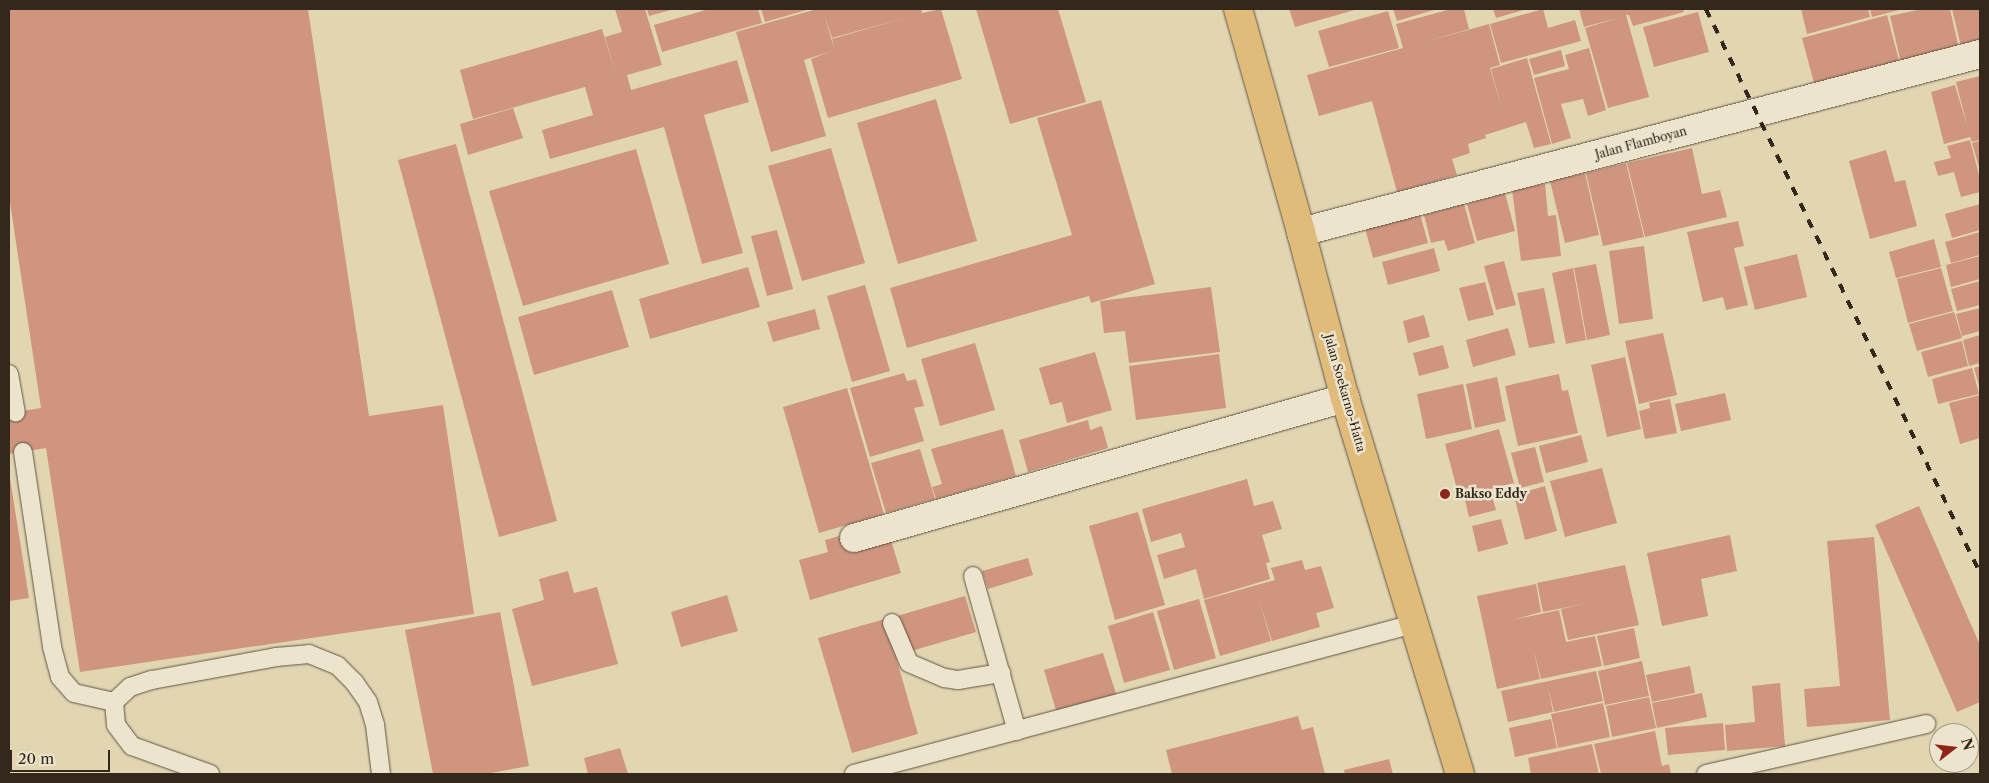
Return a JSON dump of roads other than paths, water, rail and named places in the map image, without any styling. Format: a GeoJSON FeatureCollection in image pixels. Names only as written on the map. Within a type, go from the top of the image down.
{"type":"FeatureCollection","features":[{"type":"Feature","properties":{"kind":"main road","name":"Jalan Soekarno-Hatta"},"geometry":{"type":"LineString","coordinates":[[1238,9],[1301,232],[1345,398],[1460,774]]}},
{"type":"Feature","properties":{"kind":"street","name":"Jalan Flamboyan"},"geometry":{"type":"LineString","coordinates":[[1301,232],[1980,54]]}},
{"type":"Feature","properties":{"kind":"street"},"geometry":{"type":"LineString","coordinates":[[854,538],[1345,398]]}},
{"type":"Feature","properties":{"kind":"lane"},"geometry":{"type":"LineString","coordinates":[[9,374],[16,412]]}},
{"type":"Feature","properties":{"kind":"lane"},"geometry":{"type":"LineString","coordinates":[[23,452],[52,647],[60,677],[74,693],[114,702]]}},
{"type":"Feature","properties":{"kind":"lane"},"geometry":{"type":"LineString","coordinates":[[973,576],[1017,730]]}},
{"type":"Feature","properties":{"kind":"lane"},"geometry":{"type":"LineString","coordinates":[[892,623],[909,663],[945,678],[958,680],[1001,673]]}},
{"type":"Feature","properties":{"kind":"lane"},"geometry":{"type":"LineString","coordinates":[[854,774],[1413,624]]}},
{"type":"Feature","properties":{"kind":"lane"},"geometry":{"type":"LineString","coordinates":[[114,702],[130,687],[152,680],[276,657],[309,654],[338,666],[354,682],[368,702],[375,725],[381,774]]}},
{"type":"Feature","properties":{"kind":"lane"},"geometry":{"type":"LineString","coordinates":[[114,702],[116,725],[132,746],[210,774]]}},
{"type":"Feature","properties":{"kind":"lane"},"geometry":{"type":"LineString","coordinates":[[1706,774],[1926,724]]}},
{"type":"Feature","properties":{"kind":"railway"},"geometry":{"type":"LineString","coordinates":[[1706,9],[1980,573]]}},
{"type":"Feature","properties":{"kind":"place","name":"Bakso Eddy"},"geometry":{"type":"Point","coordinates":[1445,494]}}]}
